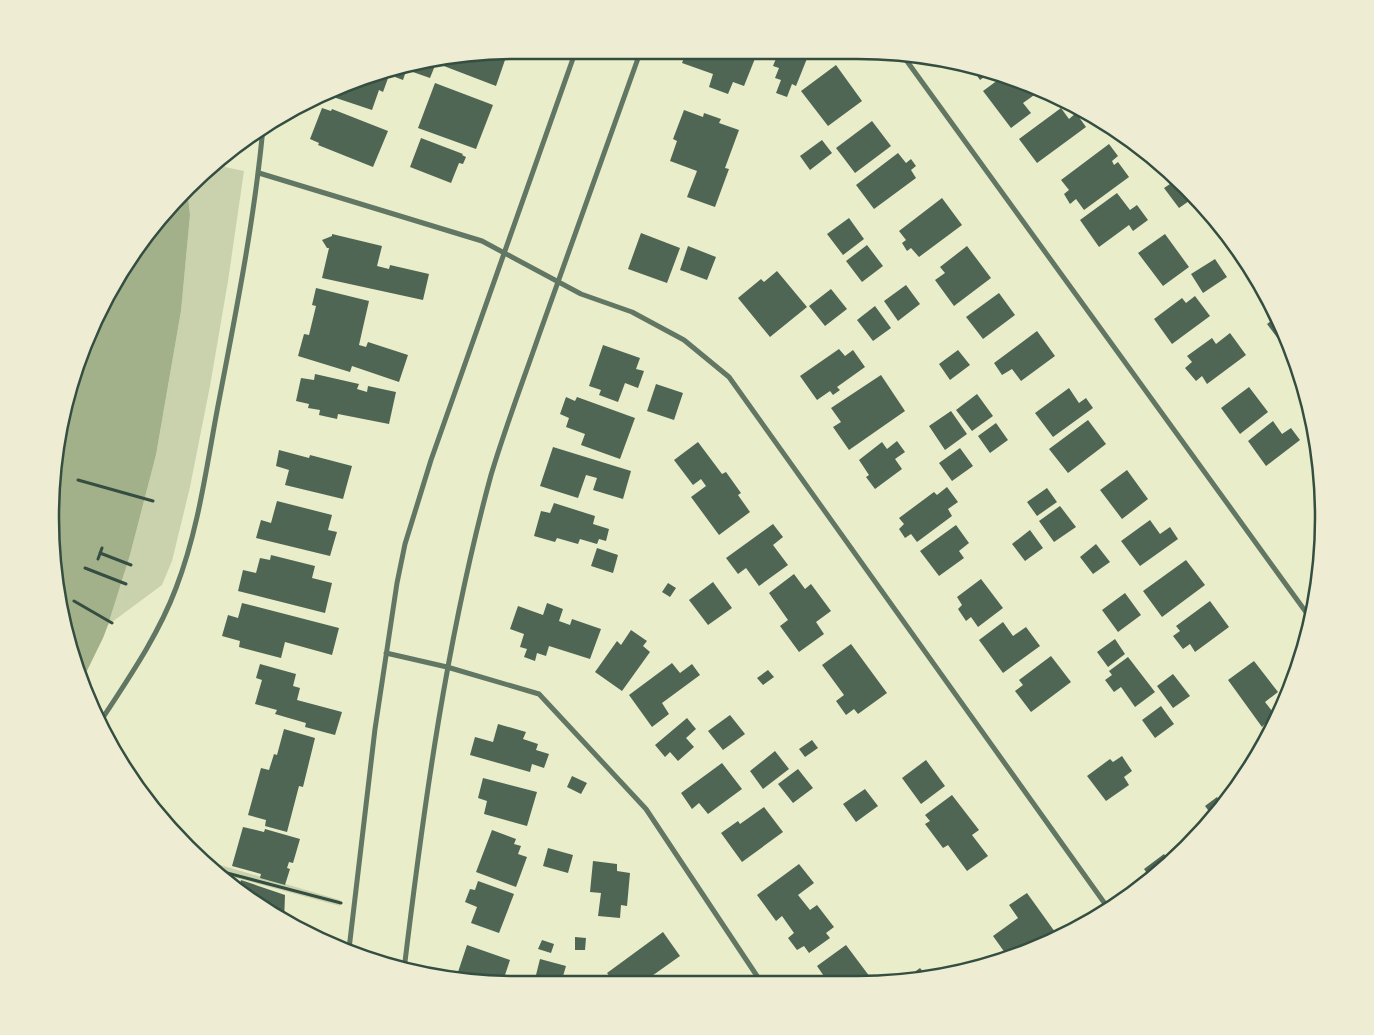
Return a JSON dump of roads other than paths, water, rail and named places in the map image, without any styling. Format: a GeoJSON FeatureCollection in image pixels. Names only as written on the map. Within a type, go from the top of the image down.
{"type":"FeatureCollection","features":[{"type":"Feature","properties":{"kind":"street"},"geometry":{"type":"LineString","coordinates":[[350,944],[386,653],[397,583],[411,523],[431,460],[573,59]]}},
{"type":"Feature","properties":{"kind":"street"},"geometry":{"type":"LineString","coordinates":[[405,962],[429,778],[447,667],[480,518],[492,472],[638,59]]}},
{"type":"Feature","properties":{"kind":"street"},"geometry":{"type":"LineString","coordinates":[[908,62],[1305,612]]}},
{"type":"Feature","properties":{"kind":"street"},"geometry":{"type":"LineString","coordinates":[[104,716],[152,642],[176,588],[194,534],[239,296],[263,136]]}},
{"type":"Feature","properties":{"kind":"street"},"geometry":{"type":"LineString","coordinates":[[259,173],[482,241],[581,294],[632,312],[684,340],[729,377],[1105,903]]}},
{"type":"Feature","properties":{"kind":"street"},"geometry":{"type":"LineString","coordinates":[[386,653],[447,667],[539,694],[646,809],[756,976]]}}]}
